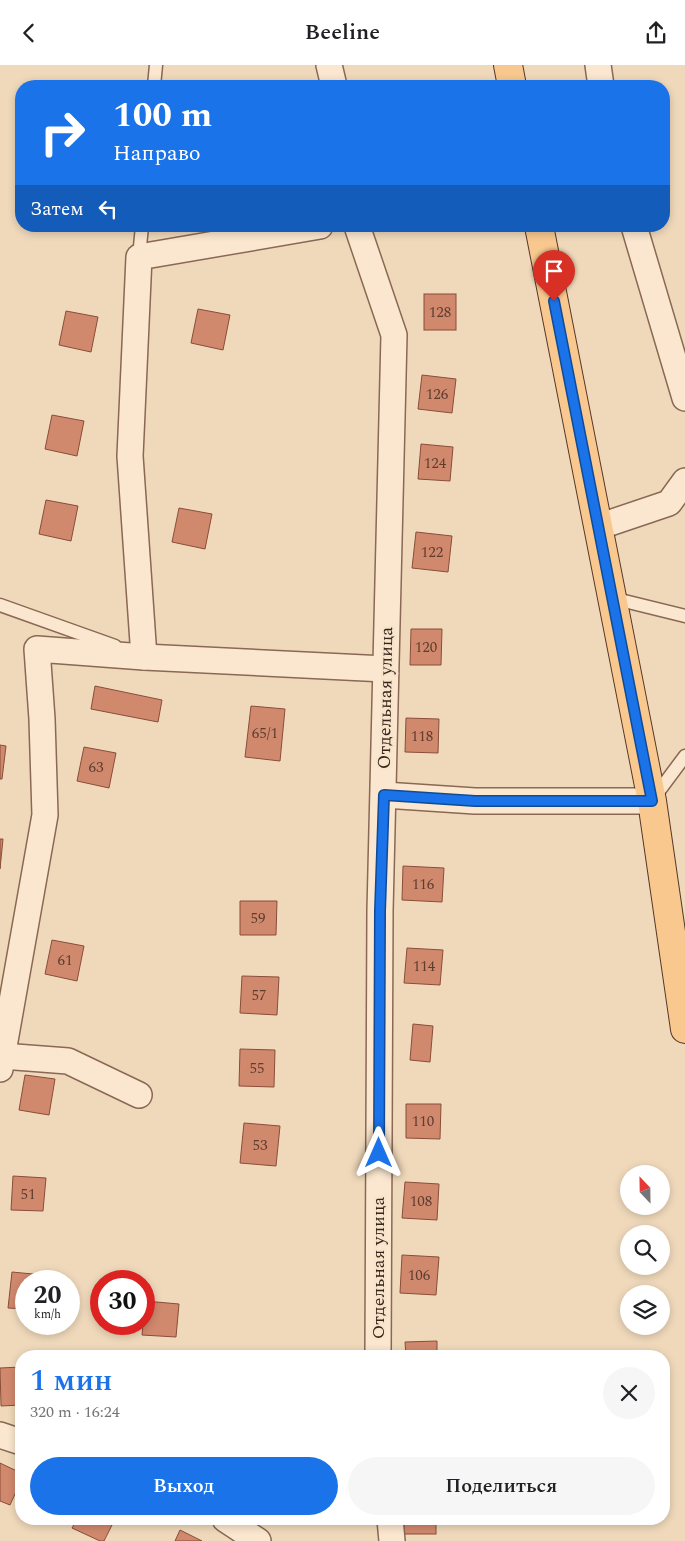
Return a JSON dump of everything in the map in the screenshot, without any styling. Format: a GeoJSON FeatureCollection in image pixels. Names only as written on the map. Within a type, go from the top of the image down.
{"type":"FeatureCollection","features":[{"type":"Feature","properties":{"kind":"main road"},"geometry":{"type":"LineString","coordinates":[[508,65],[511,80]]}},
{"type":"Feature","properties":{"kind":"main road"},"geometry":{"type":"LineString","coordinates":[[540,232],[652,801],[685,1029]]}},
{"type":"Feature","properties":{"kind":"street"},"geometry":{"type":"LineString","coordinates":[[328,65],[332,80]]}},
{"type":"Feature","properties":{"kind":"street"},"geometry":{"type":"LineString","coordinates":[[598,65],[600,80]]}},
{"type":"Feature","properties":{"kind":"street"},"geometry":{"type":"LineString","coordinates":[[144,657],[130,456],[139,257],[285,232]]}},
{"type":"Feature","properties":{"kind":"street","name":"Отдельная улица"},"geometry":{"type":"LineString","coordinates":[[359,232],[394,335],[380,921],[378,1350]]}},
{"type":"Feature","properties":{"kind":"street"},"geometry":{"type":"LineString","coordinates":[[636,232],[685,398]]}},
{"type":"Feature","properties":{"kind":"street"},"geometry":{"type":"LineString","coordinates":[[598,527],[677,505],[685,481]]}},
{"type":"Feature","properties":{"kind":"street"},"geometry":{"type":"LineString","coordinates":[[139,1095],[68,1061],[1,1063],[45,815],[42,719],[37,649],[144,657],[385,669]]}},
{"type":"Feature","properties":{"kind":"street"},"geometry":{"type":"LineString","coordinates":[[384,795],[475,801],[652,801]]}},
{"type":"Feature","properties":{"kind":"street"},"geometry":{"type":"LineString","coordinates":[[0,1435],[15,1440]]}},
{"type":"Feature","properties":{"kind":"street"},"geometry":{"type":"LineString","coordinates":[[234,1525],[258,1541]]}},
{"type":"Feature","properties":{"kind":"street"},"geometry":{"type":"LineString","coordinates":[[391,1525],[392,1541]]}},
{"type":"Feature","properties":{"kind":"lane"},"geometry":{"type":"LineString","coordinates":[[155,80],[156,65]]}},
{"type":"Feature","properties":{"kind":"lane"},"geometry":{"type":"LineString","coordinates":[[139,257],[141,232]]}},
{"type":"Feature","properties":{"kind":"lane"},"geometry":{"type":"LineString","coordinates":[[612,598],[685,616]]}},
{"type":"Feature","properties":{"kind":"lane"},"geometry":{"type":"LineString","coordinates":[[0,605],[144,657]]}},
{"type":"Feature","properties":{"kind":"lane"},"geometry":{"type":"LineString","coordinates":[[652,801],[685,756]]}},
{"type":"Feature","properties":{"kind":"building"},"geometry":{"type":"Polygon","coordinates":[[[424,294],[456,294],[456,330],[424,330],[424,294]]]}},
{"type":"Feature","properties":{"kind":"building"},"geometry":{"type":"Polygon","coordinates":[[[198,309],[230,315],[223,350],[191,343],[198,309]]]}},
{"type":"Feature","properties":{"kind":"building"},"geometry":{"type":"Polygon","coordinates":[[[66,311],[98,317],[91,352],[59,345],[66,311]]]}},
{"type":"Feature","properties":{"kind":"building"},"geometry":{"type":"Polygon","coordinates":[[[422,375],[456,379],[452,413],[418,409],[422,375]]]}},
{"type":"Feature","properties":{"kind":"building"},"geometry":{"type":"Polygon","coordinates":[[[52,415],[84,421],[77,456],[45,449],[52,415]]]}},
{"type":"Feature","properties":{"kind":"building"},"geometry":{"type":"Polygon","coordinates":[[[421,444],[453,447],[450,481],[418,479],[421,444]]]}},
{"type":"Feature","properties":{"kind":"building"},"geometry":{"type":"Polygon","coordinates":[[[46,500],[78,506],[71,541],[39,534],[46,500]]]}},
{"type":"Feature","properties":{"kind":"building"},"geometry":{"type":"Polygon","coordinates":[[[179,508],[212,514],[205,549],[172,542],[179,508]]]}},
{"type":"Feature","properties":{"kind":"building"},"geometry":{"type":"Polygon","coordinates":[[[416,532],[452,536],[448,572],[412,568],[416,532]]]}},
{"type":"Feature","properties":{"kind":"building"},"geometry":{"type":"Polygon","coordinates":[[[411,629],[442,629],[441,665],[410,665],[411,629]]]}},
{"type":"Feature","properties":{"kind":"building"},"geometry":{"type":"Polygon","coordinates":[[[95,686],[162,700],[158,722],[91,709],[95,686]]]}},
{"type":"Feature","properties":{"kind":"building"},"geometry":{"type":"Polygon","coordinates":[[[251,706],[285,709],[280,761],[245,757],[251,706]]]}},
{"type":"Feature","properties":{"kind":"building"},"geometry":{"type":"Polygon","coordinates":[[[406,718],[439,719],[438,753],[405,752],[406,718]]]}},
{"type":"Feature","properties":{"kind":"building"},"geometry":{"type":"Polygon","coordinates":[[[0,745],[6,746],[2,779],[0,779],[0,745]]]}},
{"type":"Feature","properties":{"kind":"building"},"geometry":{"type":"Polygon","coordinates":[[[84,747],[116,753],[109,788],[77,781],[84,747]]]}},
{"type":"Feature","properties":{"kind":"building"},"geometry":{"type":"Polygon","coordinates":[[[0,839],[3,839],[0,869],[0,839]]]}},
{"type":"Feature","properties":{"kind":"building"},"geometry":{"type":"Polygon","coordinates":[[[403,866],[444,868],[442,902],[402,900],[403,866]]]}},
{"type":"Feature","properties":{"kind":"building"},"geometry":{"type":"Polygon","coordinates":[[[240,901],[277,901],[276,935],[240,935],[240,901]]]}},
{"type":"Feature","properties":{"kind":"building"},"geometry":{"type":"Polygon","coordinates":[[[52,940],[84,946],[77,981],[45,974],[52,940]]]}},
{"type":"Feature","properties":{"kind":"building"},"geometry":{"type":"Polygon","coordinates":[[[407,948],[443,950],[440,985],[404,983],[407,948]]]}},
{"type":"Feature","properties":{"kind":"building"},"geometry":{"type":"Polygon","coordinates":[[[242,976],[279,977],[277,1015],[240,1013],[242,976]]]}},
{"type":"Feature","properties":{"kind":"building"},"geometry":{"type":"Polygon","coordinates":[[[413,1024],[433,1026],[430,1062],[410,1060],[413,1024]]]}},
{"type":"Feature","properties":{"kind":"building"},"geometry":{"type":"Polygon","coordinates":[[[240,1049],[275,1050],[274,1087],[239,1086],[240,1049]]]}},
{"type":"Feature","properties":{"kind":"building"},"geometry":{"type":"Polygon","coordinates":[[[25,1075],[55,1079],[49,1115],[19,1110],[25,1075]]]}},
{"type":"Feature","properties":{"kind":"building"},"geometry":{"type":"Polygon","coordinates":[[[406,1104],[441,1104],[440,1139],[406,1138],[406,1104]]]}},
{"type":"Feature","properties":{"kind":"building"},"geometry":{"type":"Polygon","coordinates":[[[244,1123],[280,1126],[276,1166],[240,1163],[244,1123]]]}},
{"type":"Feature","properties":{"kind":"building"},"geometry":{"type":"Polygon","coordinates":[[[13,1176],[46,1178],[43,1211],[11,1210],[13,1176]]]}},
{"type":"Feature","properties":{"kind":"building"},"geometry":{"type":"Polygon","coordinates":[[[405,1182],[439,1184],[437,1220],[402,1218],[405,1182]]]}},
{"type":"Feature","properties":{"kind":"building"},"geometry":{"type":"Polygon","coordinates":[[[402,1255],[439,1257],[436,1295],[400,1293],[402,1255]]]}},
{"type":"Feature","properties":{"kind":"building"},"geometry":{"type":"Polygon","coordinates":[[[12,1272],[15,1272],[15,1308],[8,1308],[12,1272]]]}},
{"type":"Feature","properties":{"kind":"building"},"geometry":{"type":"Polygon","coordinates":[[[155,1302],[179,1304],[176,1337],[142,1335],[155,1335],[155,1302]]]}},
{"type":"Feature","properties":{"kind":"building"},"geometry":{"type":"Polygon","coordinates":[[[437,1341],[437,1350],[406,1350],[405,1342],[437,1341]]]}},
{"type":"Feature","properties":{"kind":"building"},"geometry":{"type":"Polygon","coordinates":[[[15,1367],[15,1405],[1,1406],[0,1368],[15,1367]]]}},
{"type":"Feature","properties":{"kind":"building"},"geometry":{"type":"Polygon","coordinates":[[[0,1463],[15,1470],[15,1494],[10,1505],[0,1501],[0,1463]]]}},
{"type":"Feature","properties":{"kind":"building"},"geometry":{"type":"Polygon","coordinates":[[[74,1525],[112,1525],[104,1541],[100,1541],[72,1528],[74,1525]]]}},
{"type":"Feature","properties":{"kind":"building"},"geometry":{"type":"Polygon","coordinates":[[[404,1525],[436,1525],[436,1534],[404,1534],[404,1525]]]}},
{"type":"Feature","properties":{"kind":"building"},"geometry":{"type":"Polygon","coordinates":[[[180,1530],[202,1541],[175,1541],[180,1530]]]}},
{"type":"Feature","properties":{"kind":"route"},"geometry":{"type":"LineString","coordinates":[[379,1153],[380,911],[384,795],[475,801],[652,801],[554,301]]}}]}
